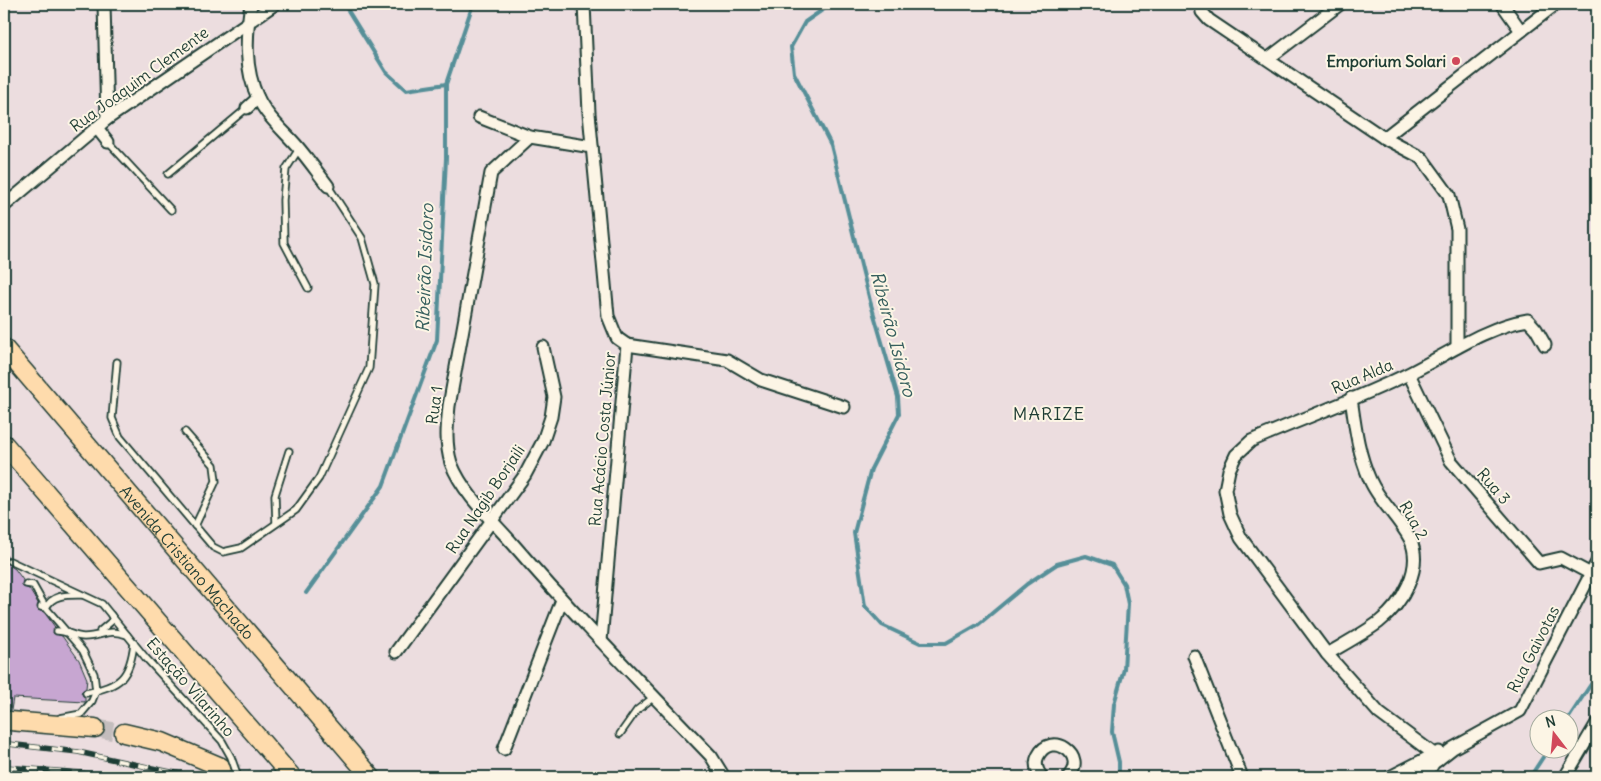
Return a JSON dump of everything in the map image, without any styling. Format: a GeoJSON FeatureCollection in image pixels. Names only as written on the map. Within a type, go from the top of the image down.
{"type":"FeatureCollection","features":[{"type":"Feature","properties":{"kind":"highway","name":"Avenida Cristiano Machado"},"geometry":{"type":"LineString","coordinates":[[4,348],[371,777]]}},
{"type":"Feature","properties":{"kind":"highway"},"geometry":{"type":"LineString","coordinates":[[4,444],[66,514],[203,677],[287,772]]}},
{"type":"Feature","properties":{"kind":"highway"},"geometry":{"type":"LineString","coordinates":[[10,721],[95,728]]}},
{"type":"Feature","properties":{"kind":"highway"},"geometry":{"type":"LineString","coordinates":[[124,733],[162,742],[221,767]]}},
{"type":"Feature","properties":{"kind":"street"},"geometry":{"type":"LineString","coordinates":[[104,4],[107,119]]}},
{"type":"Feature","properties":{"kind":"street"},"geometry":{"type":"LineString","coordinates":[[251,4],[247,52],[251,79],[258,98],[266,112],[299,149],[328,186]]}},
{"type":"Feature","properties":{"kind":"street","name":"Rua Joaquim Clemente"},"geometry":{"type":"LineString","coordinates":[[4,206],[107,119],[275,4]]}},
{"type":"Feature","properties":{"kind":"street","name":"Rua Acácio Costa Júnior"},"geometry":{"type":"LineString","coordinates":[[584,4],[592,147],[608,316],[617,338],[627,345],[601,641]]}},
{"type":"Feature","properties":{"kind":"street"},"geometry":{"type":"LineString","coordinates":[[1201,4],[1202,12],[1209,20],[1269,58],[1384,138],[1422,158],[1448,195],[1457,229],[1457,347]]}},
{"type":"Feature","properties":{"kind":"street"},"geometry":{"type":"LineString","coordinates":[[1269,58],[1340,4]]}},
{"type":"Feature","properties":{"kind":"street"},"geometry":{"type":"LineString","coordinates":[[1502,4],[1521,31]]}},
{"type":"Feature","properties":{"kind":"street"},"geometry":{"type":"LineString","coordinates":[[1384,138],[1556,4]]}},
{"type":"Feature","properties":{"kind":"street"},"geometry":{"type":"LineString","coordinates":[[248,108],[258,98]]}},
{"type":"Feature","properties":{"kind":"street"},"geometry":{"type":"LineString","coordinates":[[479,117],[530,137],[592,147]]}},
{"type":"Feature","properties":{"kind":"street"},"geometry":{"type":"LineString","coordinates":[[96,128],[108,142]]}},
{"type":"Feature","properties":{"kind":"street","name":"Rua 1"},"geometry":{"type":"LineString","coordinates":[[530,137],[491,173],[449,406],[446,442],[452,464],[464,487],[562,600],[601,641]]}},
{"type":"Feature","properties":{"kind":"street","name":"Rua Alda"},"geometry":{"type":"LineString","coordinates":[[1327,654],[1241,538],[1230,514],[1225,490],[1229,470],[1236,455],[1251,441],[1409,374],[1457,347],[1517,322],[1528,320],[1545,344]]}},
{"type":"Feature","properties":{"kind":"street"},"geometry":{"type":"LineString","coordinates":[[627,345],[727,360],[761,380],[844,407]]}},
{"type":"Feature","properties":{"kind":"street","name":"Rua Nagib Borjaili"},"geometry":{"type":"LineString","coordinates":[[396,652],[525,475],[543,441],[551,417],[554,398],[543,347]]}},
{"type":"Feature","properties":{"kind":"street","name":"Rua 3"},"geometry":{"type":"LineString","coordinates":[[1409,374],[1451,461],[1538,563],[1561,558],[1591,574]]}},
{"type":"Feature","properties":{"kind":"street","name":"Rua 2"},"geometry":{"type":"LineString","coordinates":[[1327,654],[1380,621],[1401,596],[1410,581],[1416,562],[1411,542],[1404,528],[1368,474],[1359,453],[1351,398]]}},
{"type":"Feature","properties":{"kind":"street","name":"Rua Gaivotas"},"geometry":{"type":"LineString","coordinates":[[1390,777],[1436,757],[1520,711],[1597,562]]}},
{"type":"Feature","properties":{"kind":"street"},"geometry":{"type":"LineString","coordinates":[[504,749],[562,600]]}},
{"type":"Feature","properties":{"kind":"street"},"geometry":{"type":"LineString","coordinates":[[601,641],[711,756],[724,777]]}},
{"type":"Feature","properties":{"kind":"street"},"geometry":{"type":"LineString","coordinates":[[1327,654],[1379,713],[1436,757]]}},
{"type":"Feature","properties":{"kind":"street"},"geometry":{"type":"LineString","coordinates":[[1194,656],[1242,777]]}},
{"type":"Feature","properties":{"kind":"street"},"geometry":{"type":"LineString","coordinates":[[1565,777],[1597,723]]}},
{"type":"Feature","properties":{"kind":"street"},"geometry":{"type":"LineString","coordinates":[[1042,777],[1037,771],[1036,760],[1041,750],[1050,744],[1056,744],[1062,745],[1071,751],[1075,761],[1073,772],[1068,777]]}},
{"type":"Feature","properties":{"kind":"street","name":"Rua Gaivotas"},"geometry":{"type":"LineString","coordinates":[[1416,777],[1436,757]]}},
{"type":"Feature","properties":{"kind":"lane"},"geometry":{"type":"LineString","coordinates":[[168,174],[248,108]]}},
{"type":"Feature","properties":{"kind":"lane"},"geometry":{"type":"LineString","coordinates":[[108,142],[171,210]]}},
{"type":"Feature","properties":{"kind":"lane"},"geometry":{"type":"LineString","coordinates":[[299,149],[286,169],[283,200],[284,243],[308,288]]}},
{"type":"Feature","properties":{"kind":"lane"},"geometry":{"type":"LineString","coordinates":[[117,362],[112,418],[120,437],[213,547],[223,552],[240,548],[296,510],[319,478],[368,368],[375,284],[362,238],[328,186]]}},
{"type":"Feature","properties":{"kind":"lane"},"geometry":{"type":"LineString","coordinates":[[185,432],[214,464],[216,481],[195,526]]}},
{"type":"Feature","properties":{"kind":"lane"},"geometry":{"type":"LineString","coordinates":[[276,524],[275,494],[289,451]]}},
{"type":"Feature","properties":{"kind":"lane","name":"Estação Vilarinho"},"geometry":{"type":"LineString","coordinates":[[10,561],[102,604],[146,657],[222,741],[238,777]]}},
{"type":"Feature","properties":{"kind":"lane"},"geometry":{"type":"LineString","coordinates":[[26,584],[33,585],[44,608],[83,651],[94,674],[96,691],[92,701],[81,714],[35,722]]}},
{"type":"Feature","properties":{"kind":"lane"},"geometry":{"type":"LineString","coordinates":[[44,608],[48,603],[59,597],[83,594]]}},
{"type":"Feature","properties":{"kind":"lane"},"geometry":{"type":"LineString","coordinates":[[96,634],[106,628],[113,620],[111,615]]}},
{"type":"Feature","properties":{"kind":"lane","name":"Estação Vilarinho"},"geometry":{"type":"LineString","coordinates":[[57,630],[66,631],[81,637],[109,631],[129,636]]}},
{"type":"Feature","properties":{"kind":"lane","name":"Estação Vilarinho"},"geometry":{"type":"LineString","coordinates":[[86,693],[96,691],[122,680],[133,659],[134,643]]}},
{"type":"Feature","properties":{"kind":"lane"},"geometry":{"type":"LineString","coordinates":[[620,734],[637,710],[654,697]]}},
{"type":"Feature","properties":{"kind":"lane"},"geometry":{"type":"LineString","coordinates":[[1429,777],[1436,757]]}},
{"type":"Feature","properties":{"kind":"building"},"geometry":{"type":"Polygon","coordinates":[[[4,552],[7,557],[6,563],[15,569],[23,580],[22,586],[29,589],[38,603],[38,610],[44,612],[55,627],[53,633],[62,636],[79,660],[87,679],[86,688],[81,692],[85,702],[13,698],[11,710],[4,713],[4,552]]]}},
{"type":"Feature","properties":{"kind":"waterway"},"geometry":{"type":"LineString","coordinates":[[344,4],[386,72],[406,90],[446,84]]}},
{"type":"Feature","properties":{"kind":"waterway","name":"Ribeirão Isidoro"},"geometry":{"type":"LineString","coordinates":[[306,593],[383,486],[437,340],[446,158],[446,84],[473,4]]}},
{"type":"Feature","properties":{"kind":"waterway","name":"Ribeirão Isidoro"},"geometry":{"type":"LineString","coordinates":[[831,4],[805,22],[791,47],[794,73],[831,145],[870,301],[898,397],[899,414],[871,469],[854,533],[865,606],[882,625],[920,643],[946,643],[979,624],[1027,584],[1057,564],[1086,556],[1112,565],[1124,584],[1128,604],[1124,669],[1114,704],[1112,732],[1119,762],[1119,777]]}},
{"type":"Feature","properties":{"kind":"waterway","name":"Ribeirão Isidoro"},"geometry":{"type":"LineString","coordinates":[[1575,708],[1597,675]]}},
{"type":"Feature","properties":{"kind":"waterway","name":"Ribeirão Isidoro"},"geometry":{"type":"LineString","coordinates":[[1530,777],[1542,758]]}},
{"type":"Feature","properties":{"kind":"tunnel"},"geometry":{"type":"LineString","coordinates":[[95,728],[124,733]]}},
{"type":"Feature","properties":{"kind":"tunnel"},"geometry":{"type":"LineString","coordinates":[[221,767],[247,777]]}},
{"type":"Feature","properties":{"kind":"railway"},"geometry":{"type":"LineString","coordinates":[[8,744],[78,752],[194,777]]}},
{"type":"Feature","properties":{"kind":"railway"},"geometry":{"type":"LineString","coordinates":[[6,767],[109,777]]}},
{"type":"Feature","properties":{"kind":"place","name":"Emporium Solari"},"geometry":{"type":"Point","coordinates":[1456,61]}},
{"type":"Feature","properties":{"kind":"district","name":"MARIZE"},"geometry":{"type":"Point","coordinates":[1049,414]}}]}
